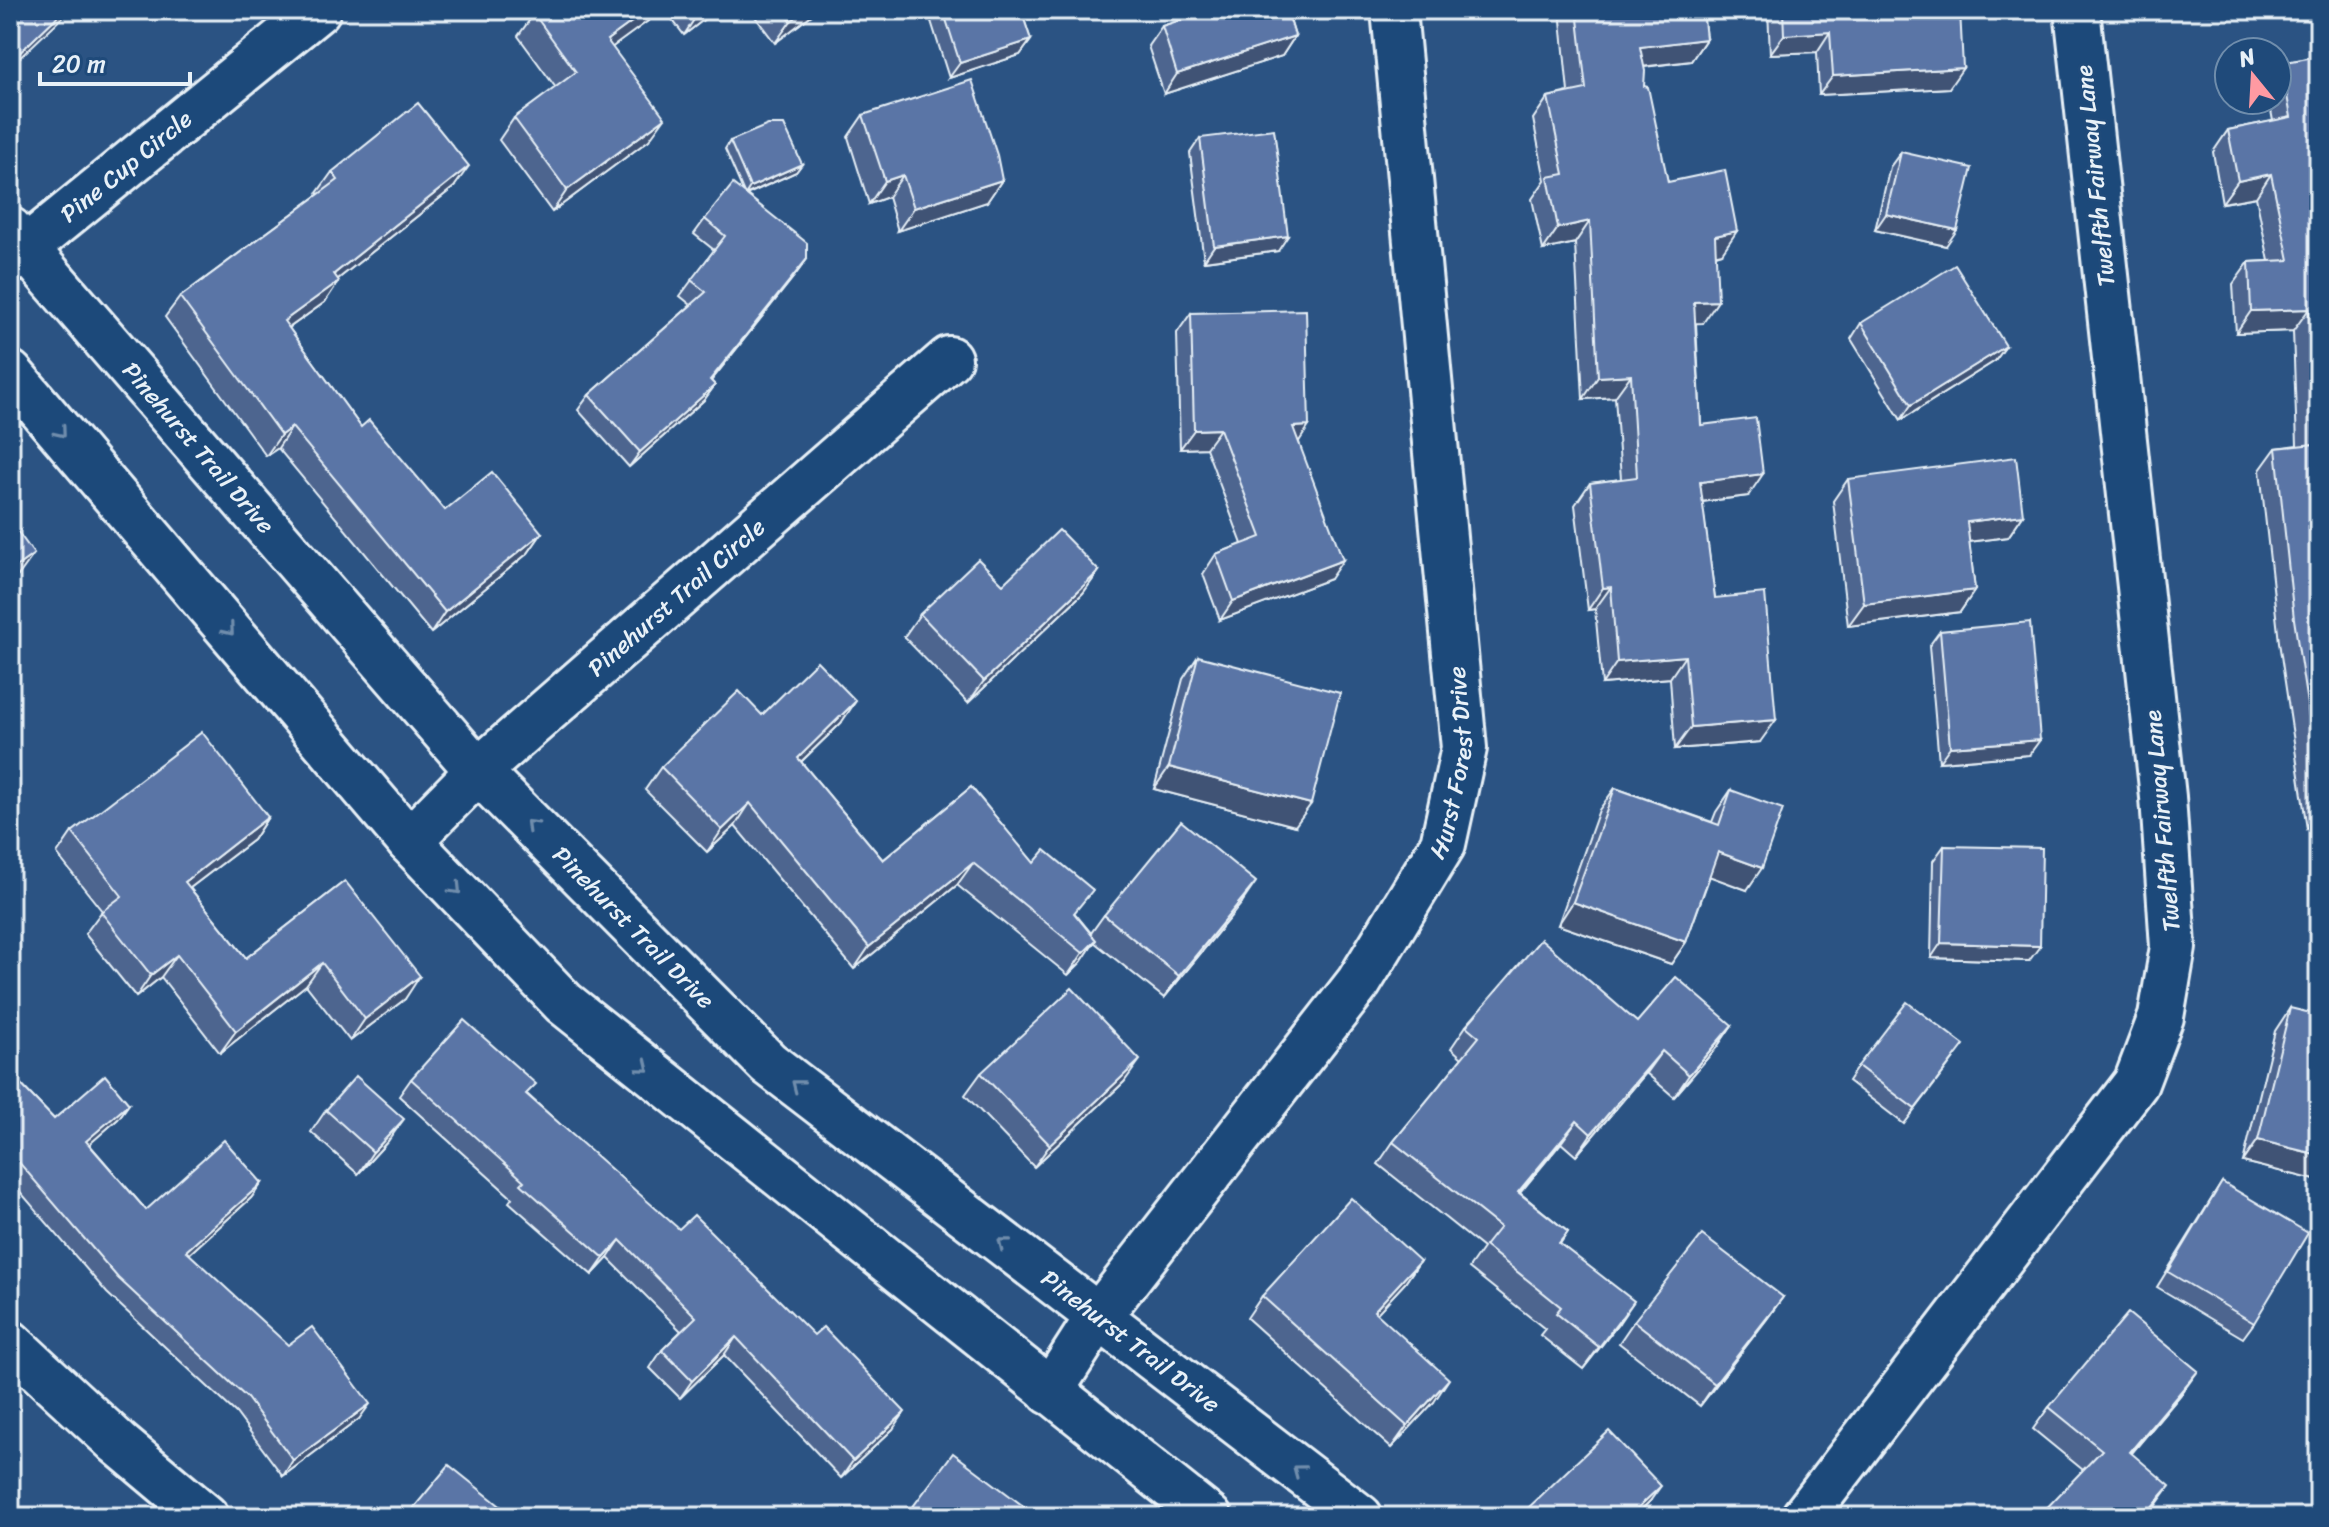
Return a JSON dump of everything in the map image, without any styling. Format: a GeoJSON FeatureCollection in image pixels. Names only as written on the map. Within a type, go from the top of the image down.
{"type":"FeatureCollection","features":[{"type":"Feature","properties":{"kind":"street","name":"Pine Cup Circle"},"geometry":{"type":"LineString","coordinates":[[15,247],[318,10]]}},
{"type":"Feature","properties":{"kind":"street","name":"Hurst Forest Drive"},"geometry":{"type":"LineString","coordinates":[[1050,1392],[1098,1317],[1359,982],[1443,844],[1464,748],[1394,10]]}},
{"type":"Feature","properties":{"kind":"street","name":"Twelfth Fairway Lane"},"geometry":{"type":"LineString","coordinates":[[1804,1517],[2136,1083],[2164,1003],[2173,947],[2163,797],[2077,10]]}},
{"type":"Feature","properties":{"kind":"street","name":"Pinehurst Trail Drive"},"geometry":{"type":"LineString","coordinates":[[15,247],[478,771],[768,1063],[1360,1517]]}},
{"type":"Feature","properties":{"kind":"street","name":"Pinehurst Trail Circle"},"geometry":{"type":"LineString","coordinates":[[409,841],[478,771],[949,359]]}},
{"type":"Feature","properties":{"kind":"street"},"geometry":{"type":"LineString","coordinates":[[10,373],[409,841],[564,1003],[1209,1517]]}},
{"type":"Feature","properties":{"kind":"street"},"geometry":{"type":"LineString","coordinates":[[10,1343],[118,1443],[206,1517]]}},
{"type":"Feature","properties":{"kind":"building"},"geometry":{"type":"Polygon","coordinates":[[[10,10],[64,10],[10,62],[10,10]]]}},
{"type":"Feature","properties":{"kind":"building"},"geometry":{"type":"Polygon","coordinates":[[[539,10],[648,10],[607,40],[665,118],[567,190],[514,118],[576,72],[534,14],[539,10]]]}},
{"type":"Feature","properties":{"kind":"building"},"geometry":{"type":"Polygon","coordinates":[[[782,10],[805,10],[791,21],[782,10]]]}},
{"type":"Feature","properties":{"kind":"building"},"geometry":{"type":"Polygon","coordinates":[[[943,10],[1021,10],[1031,40],[960,63],[943,10]]]}},
{"type":"Feature","properties":{"kind":"building"},"geometry":{"type":"Polygon","coordinates":[[[1212,10],[1287,10],[1295,36],[1177,74],[1162,26],[1212,10]]]}},
{"type":"Feature","properties":{"kind":"building"},"geometry":{"type":"Polygon","coordinates":[[[1577,10],[1703,10],[1706,39],[1640,47],[1645,71],[1644,86],[1648,87],[1668,182],[1725,170],[1737,231],[1715,236],[1718,301],[1694,302],[1701,425],[1756,418],[1763,474],[1700,482],[1715,598],[1765,593],[1776,720],[1691,727],[1685,656],[1617,662],[1611,587],[1603,588],[1590,483],[1637,477],[1631,375],[1598,377],[1590,221],[1558,228],[1548,177],[1564,174],[1548,97],[1586,89],[1577,10]]]}},
{"type":"Feature","properties":{"kind":"building"},"geometry":{"type":"Polygon","coordinates":[[[1783,10],[1960,10],[1963,68],[1833,76],[1830,32],[1784,35],[1783,10]]]}},
{"type":"Feature","properties":{"kind":"building"},"geometry":{"type":"Polygon","coordinates":[[[2319,56],[2319,782],[2294,619],[2276,448],[2314,444],[2309,309],[2251,311],[2249,262],[2289,260],[2271,174],[2238,181],[2228,130],[2293,116],[2293,61],[2319,56]]]}},
{"type":"Feature","properties":{"kind":"building"},"geometry":{"type":"Polygon","coordinates":[[[972,80],[1002,180],[914,208],[903,175],[885,181],[863,115],[972,80]]]}},
{"type":"Feature","properties":{"kind":"building"},"geometry":{"type":"Polygon","coordinates":[[[418,103],[469,166],[334,274],[339,281],[284,321],[361,427],[369,420],[445,510],[492,472],[542,533],[445,612],[292,427],[281,435],[180,297],[338,180],[332,172],[418,103]]]}},
{"type":"Feature","properties":{"kind":"building"},"geometry":{"type":"Polygon","coordinates":[[[768,125],[784,125],[802,164],[750,187],[730,141],[768,125]]]}},
{"type":"Feature","properties":{"kind":"building"},"geometry":{"type":"Polygon","coordinates":[[[1274,129],[1288,236],[1214,246],[1200,138],[1274,129]]]}},
{"type":"Feature","properties":{"kind":"building"},"geometry":{"type":"Polygon","coordinates":[[[1901,152],[1972,168],[1957,230],[1886,214],[1901,152]]]}},
{"type":"Feature","properties":{"kind":"building"},"geometry":{"type":"Polygon","coordinates":[[[733,184],[807,243],[807,259],[710,380],[715,385],[640,452],[589,395],[706,292],[691,280],[725,236],[705,219],[733,184]]]}},
{"type":"Feature","properties":{"kind":"building"},"geometry":{"type":"Polygon","coordinates":[[[1955,265],[2006,346],[1911,405],[1861,323],[1955,265]]]}},
{"type":"Feature","properties":{"kind":"building"},"geometry":{"type":"Polygon","coordinates":[[[1306,310],[1309,426],[1293,427],[1343,560],[1233,601],[1216,554],[1261,537],[1220,429],[1194,430],[1191,313],[1306,310]]]}},
{"type":"Feature","properties":{"kind":"building"},"geometry":{"type":"Polygon","coordinates":[[[2016,457],[2023,515],[1967,522],[1975,590],[1864,604],[1848,479],[2016,457]]]}},
{"type":"Feature","properties":{"kind":"building"},"geometry":{"type":"Polygon","coordinates":[[[10,521],[34,554],[10,571],[10,521]]]}},
{"type":"Feature","properties":{"kind":"building"},"geometry":{"type":"Polygon","coordinates":[[[1059,530],[1099,571],[984,681],[920,614],[978,559],[1003,584],[1059,530]]]}},
{"type":"Feature","properties":{"kind":"building"},"geometry":{"type":"Polygon","coordinates":[[[2030,622],[2040,740],[1950,747],[1940,631],[2030,622]]]}},
{"type":"Feature","properties":{"kind":"building"},"geometry":{"type":"Polygon","coordinates":[[[1198,656],[1340,693],[1311,804],[1169,767],[1198,656]]]}},
{"type":"Feature","properties":{"kind":"building"},"geometry":{"type":"Polygon","coordinates":[[[817,661],[856,701],[798,758],[883,860],[971,787],[1034,863],[1045,850],[1093,890],[1074,913],[1096,940],[1083,953],[973,863],[869,947],[750,803],[722,830],[661,767],[739,691],[762,715],[817,661]]]}},
{"type":"Feature","properties":{"kind":"building"},"geometry":{"type":"Polygon","coordinates":[[[202,732],[268,817],[185,882],[246,958],[345,881],[420,976],[365,1019],[322,963],[236,1031],[177,955],[151,975],[101,912],[122,896],[72,832],[202,732]]]}},
{"type":"Feature","properties":{"kind":"building"},"geometry":{"type":"Polygon","coordinates":[[[1615,788],[1719,825],[1731,790],[1783,809],[1762,868],[1718,852],[1686,942],[1573,902],[1615,788]]]}},
{"type":"Feature","properties":{"kind":"building"},"geometry":{"type":"Polygon","coordinates":[[[1181,821],[1256,882],[1179,976],[1104,915],[1181,821]]]}},
{"type":"Feature","properties":{"kind":"building"},"geometry":{"type":"Polygon","coordinates":[[[1944,846],[2042,848],[2040,946],[1941,943],[1944,846]]]}},
{"type":"Feature","properties":{"kind":"building"},"geometry":{"type":"Polygon","coordinates":[[[1541,939],[1637,1022],[1676,977],[1732,1025],[1689,1075],[1662,1051],[1591,1134],[1577,1121],[1518,1192],[1568,1232],[1559,1243],[1634,1301],[1599,1347],[1556,1313],[1561,1307],[1485,1246],[1500,1227],[1393,1142],[1479,1037],[1466,1026],[1541,939]]]}},
{"type":"Feature","properties":{"kind":"building"},"geometry":{"type":"Polygon","coordinates":[[[1072,988],[1140,1060],[1050,1145],[981,1073],[1072,988]]]}},
{"type":"Feature","properties":{"kind":"building"},"geometry":{"type":"Polygon","coordinates":[[[1907,1002],[1964,1045],[1915,1109],[1858,1066],[1907,1002]]]}},
{"type":"Feature","properties":{"kind":"building"},"geometry":{"type":"Polygon","coordinates":[[[2290,1008],[2319,1015],[2319,1155],[2258,1140],[2290,1008]]]}},
{"type":"Feature","properties":{"kind":"building"},"geometry":{"type":"Polygon","coordinates":[[[464,1020],[536,1084],[526,1094],[679,1229],[694,1215],[814,1335],[823,1327],[905,1412],[853,1461],[736,1337],[692,1381],[662,1350],[696,1317],[620,1240],[604,1258],[411,1079],[464,1020]]]}},
{"type":"Feature","properties":{"kind":"building"},"geometry":{"type":"Polygon","coordinates":[[[10,1073],[54,1119],[105,1075],[129,1104],[86,1141],[146,1210],[224,1140],[262,1183],[186,1251],[288,1345],[312,1327],[370,1404],[293,1460],[247,1398],[118,1278],[10,1152],[10,1073]]]}},
{"type":"Feature","properties":{"kind":"building"},"geometry":{"type":"Polygon","coordinates":[[[356,1076],[404,1119],[373,1152],[326,1110],[356,1076]]]}},
{"type":"Feature","properties":{"kind":"building"},"geometry":{"type":"Polygon","coordinates":[[[2222,1182],[2308,1233],[2254,1323],[2168,1272],[2222,1182]]]}},
{"type":"Feature","properties":{"kind":"building"},"geometry":{"type":"Polygon","coordinates":[[[1351,1198],[1420,1261],[1374,1311],[1449,1379],[1407,1426],[1262,1296],[1351,1198]]]}},
{"type":"Feature","properties":{"kind":"building"},"geometry":{"type":"Polygon","coordinates":[[[1702,1235],[1783,1297],[1715,1384],[1634,1321],[1702,1235]]]}},
{"type":"Feature","properties":{"kind":"building"},"geometry":{"type":"Polygon","coordinates":[[[2128,1313],[2198,1371],[2130,1452],[2170,1486],[2143,1517],[2038,1517],[2102,1450],[2049,1407],[2128,1313]]]}},
{"type":"Feature","properties":{"kind":"building"},"geometry":{"type":"Polygon","coordinates":[[[1609,1431],[1661,1486],[1628,1517],[1534,1517],[1527,1509],[1609,1431]]]}},
{"type":"Feature","properties":{"kind":"building"},"geometry":{"type":"Polygon","coordinates":[[[953,1453],[1038,1517],[906,1516],[953,1453]]]}},
{"type":"Feature","properties":{"kind":"building"},"geometry":{"type":"Polygon","coordinates":[[[449,1465],[514,1517],[406,1517],[449,1465]]]}}]}
